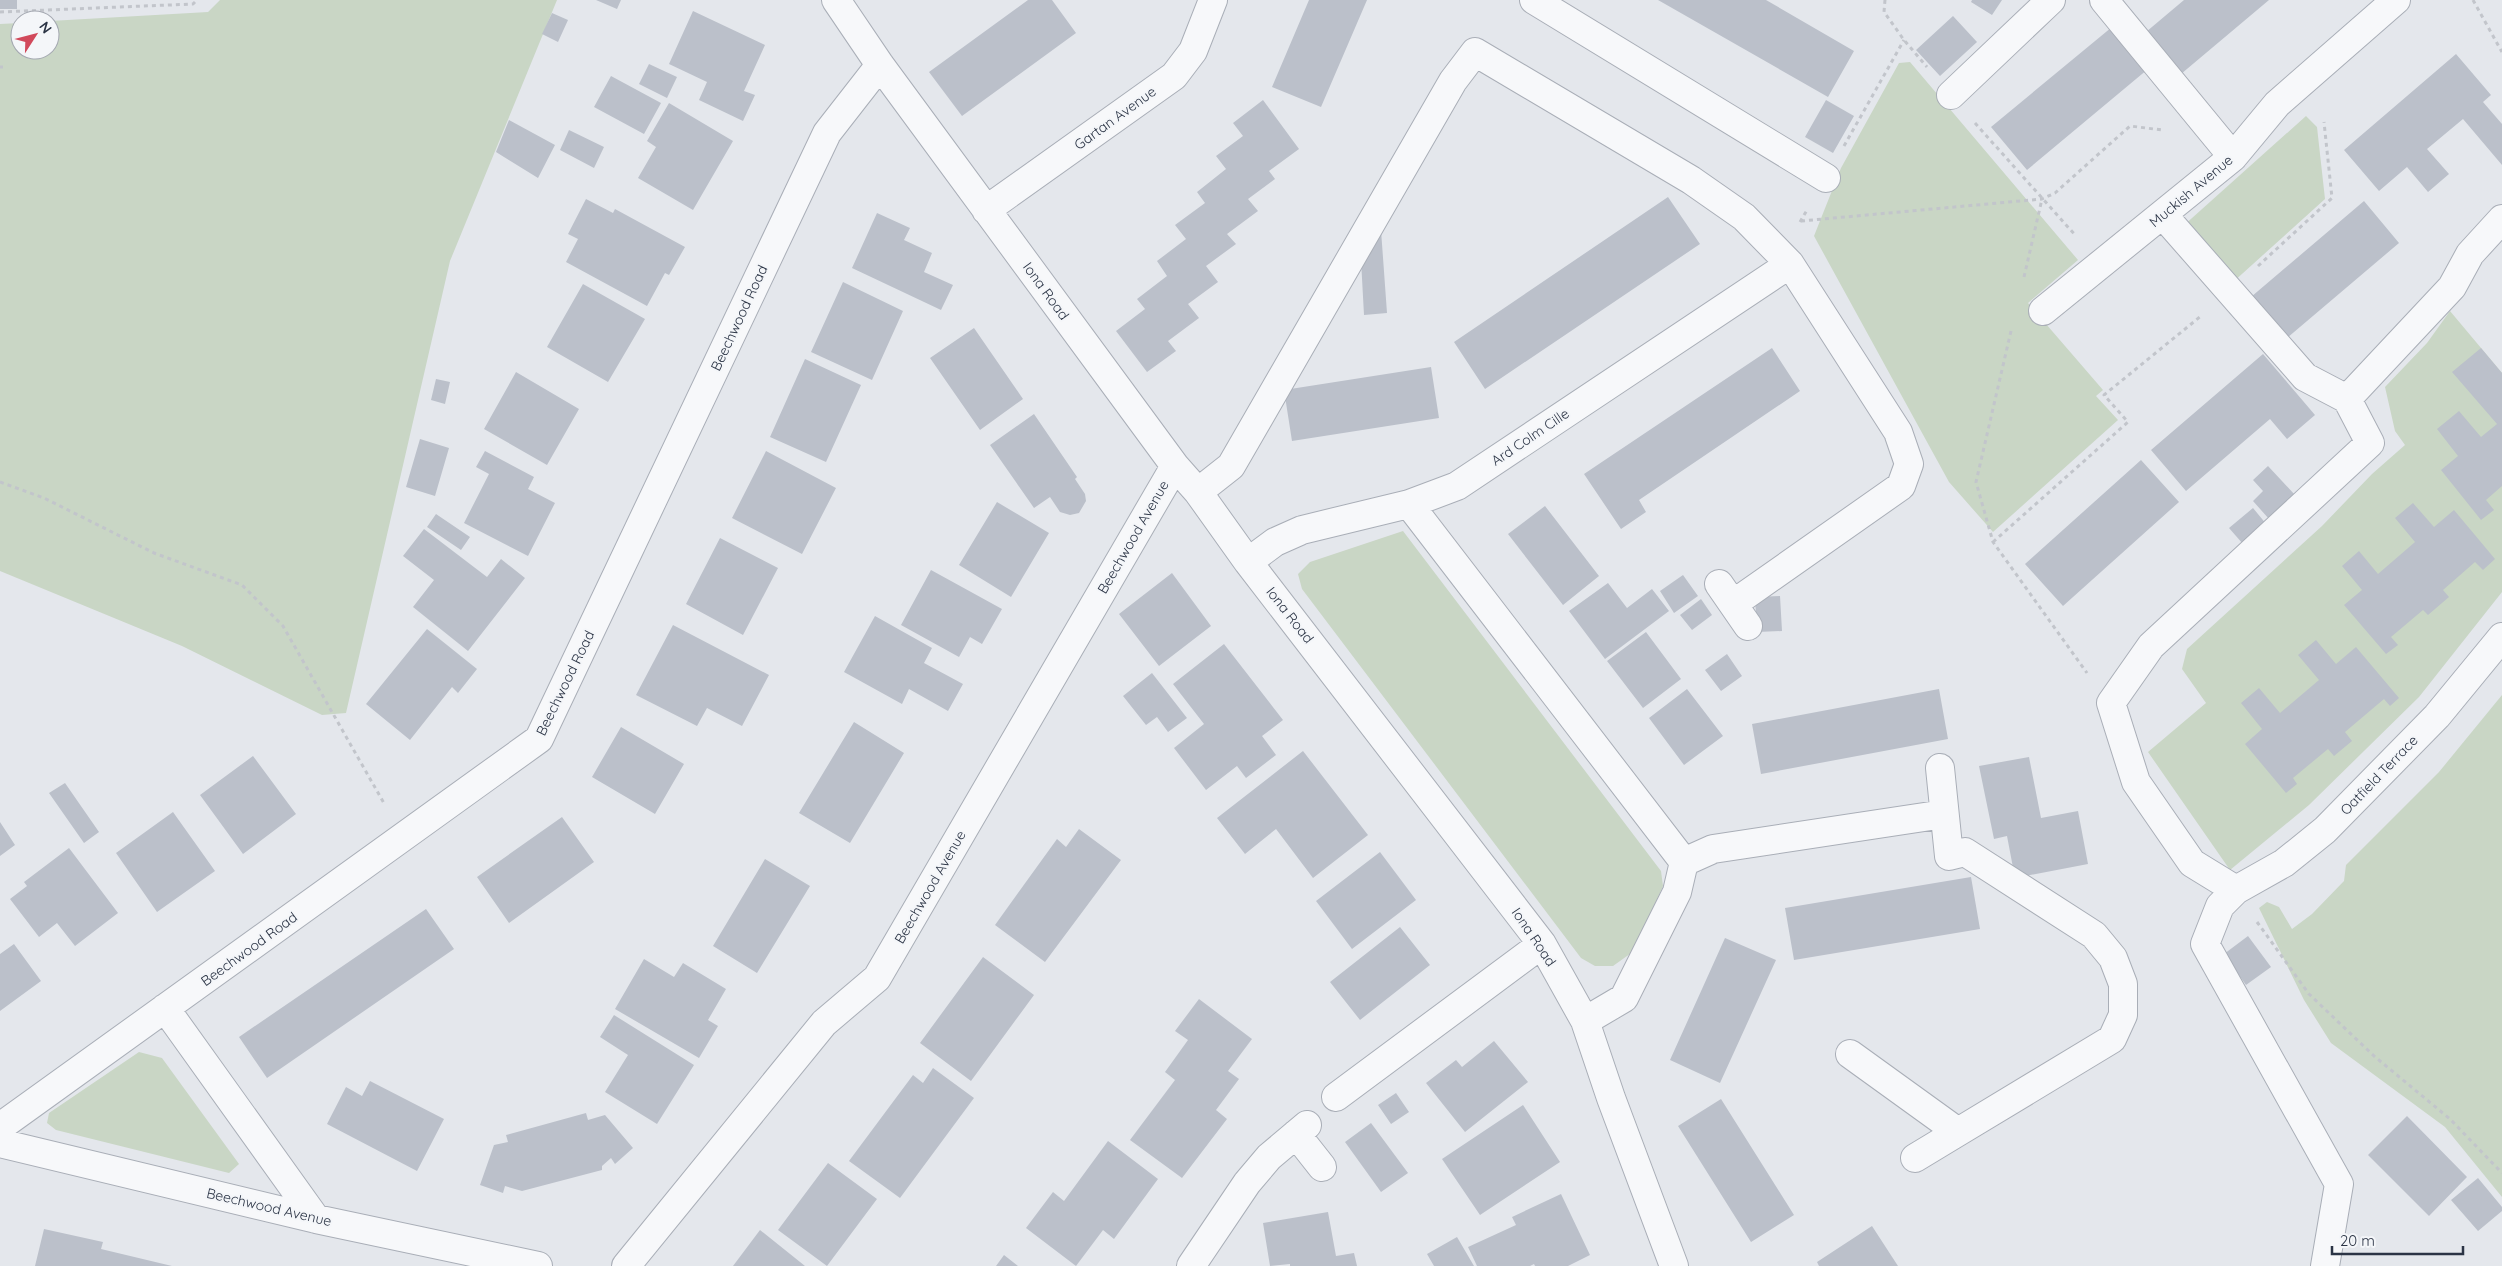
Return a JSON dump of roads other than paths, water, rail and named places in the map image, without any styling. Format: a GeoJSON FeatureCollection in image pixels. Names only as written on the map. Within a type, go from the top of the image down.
{"type":"FeatureCollection","features":[{"type":"Feature","properties":{"kind":"street","name":"Iona Road"},"geometry":{"type":"LineString","coordinates":[[836,0],[880,65],[1175,466],[1198,492],[1248,562],[1542,944],[1585,1021],[1611,1098],[1674,1266]]}},
{"type":"Feature","properties":{"kind":"street","name":"Gartan Avenue"},"geometry":{"type":"LineString","coordinates":[[986,210],[1174,76],[1192,51],[1213,0]]}},
{"type":"Feature","properties":{"kind":"street"},"geometry":{"type":"LineString","coordinates":[[1534,0],[1826,178]]}},
{"type":"Feature","properties":{"kind":"street"},"geometry":{"type":"LineString","coordinates":[[1951,95],[2051,0]]}},
{"type":"Feature","properties":{"kind":"street"},"geometry":{"type":"LineString","coordinates":[[2104,0],[2233,157]]}},
{"type":"Feature","properties":{"kind":"street","name":"Muckish Avenue"},"geometry":{"type":"LineString","coordinates":[[2043,312],[2233,157],[2277,104],[2396,0]]}},
{"type":"Feature","properties":{"kind":"street"},"geometry":{"type":"LineString","coordinates":[[1198,492],[1231,466],[1453,81],[1475,52],[1690,180],[1744,217],[1790,264],[1898,432],[1909,464],[1901,486],[1726,594],[1748,626]]}},
{"type":"Feature","properties":{"kind":"street","name":"Beechwood Road"},"geometry":{"type":"LineString","coordinates":[[0,1127],[540,739],[827,133],[880,65]]}},
{"type":"Feature","properties":{"kind":"street"},"geometry":{"type":"LineString","coordinates":[[2163,215],[2305,377],[2346,399],[2370,443],[2151,646],[2111,703],[2136,782],[2192,863],[2236,890]]}},
{"type":"Feature","properties":{"kind":"street"},"geometry":{"type":"LineString","coordinates":[[2346,399],[2452,287],[2470,254],[2502,219]]}},
{"type":"Feature","properties":{"kind":"street","name":"Ard Colm Cille"},"geometry":{"type":"LineString","coordinates":[[1248,562],[1275,542],[1302,530],[1409,504],[1457,486],[1790,264]]}},
{"type":"Feature","properties":{"kind":"street","name":"Beechwood Avenue"},"geometry":{"type":"LineString","coordinates":[[626,1266],[824,1023],[877,978],[1175,466]]}},
{"type":"Feature","properties":{"kind":"street"},"geometry":{"type":"LineString","coordinates":[[1409,504],[1684,862]]}},
{"type":"Feature","properties":{"kind":"street","name":"Oatfield Terrace"},"geometry":{"type":"LineString","coordinates":[[2324,1266],[2339,1184],[2205,944],[2220,906],[2236,890],[2284,864],[2325,830],[2437,716],[2502,637]]}},
{"type":"Feature","properties":{"kind":"street"},"geometry":{"type":"LineString","coordinates":[[1915,1158],[2112,1038],[2123,1015],[2123,984],[2113,958],[2094,936],[1965,852],[1949,856],[1940,768]]}},
{"type":"Feature","properties":{"kind":"street"},"geometry":{"type":"LineString","coordinates":[[1684,862],[1713,849],[1944,814]]}},
{"type":"Feature","properties":{"kind":"street"},"geometry":{"type":"LineString","coordinates":[[1585,1021],[1624,998],[1677,892],[1684,862]]}},
{"type":"Feature","properties":{"kind":"street"},"geometry":{"type":"LineString","coordinates":[[1336,1097],[1542,944]]}},
{"type":"Feature","properties":{"kind":"street"},"geometry":{"type":"LineString","coordinates":[[166,1008],[316,1219]]}},
{"type":"Feature","properties":{"kind":"street"},"geometry":{"type":"LineString","coordinates":[[1850,1054],[1958,1132]]}},
{"type":"Feature","properties":{"kind":"street"},"geometry":{"type":"LineString","coordinates":[[1194,1265],[1247,1183],[1269,1157],[1302,1130],[1322,1167]]}},
{"type":"Feature","properties":{"kind":"street","name":"Beechwood Avenue"},"geometry":{"type":"LineString","coordinates":[[0,1143],[316,1219],[538,1266]]}}]}
